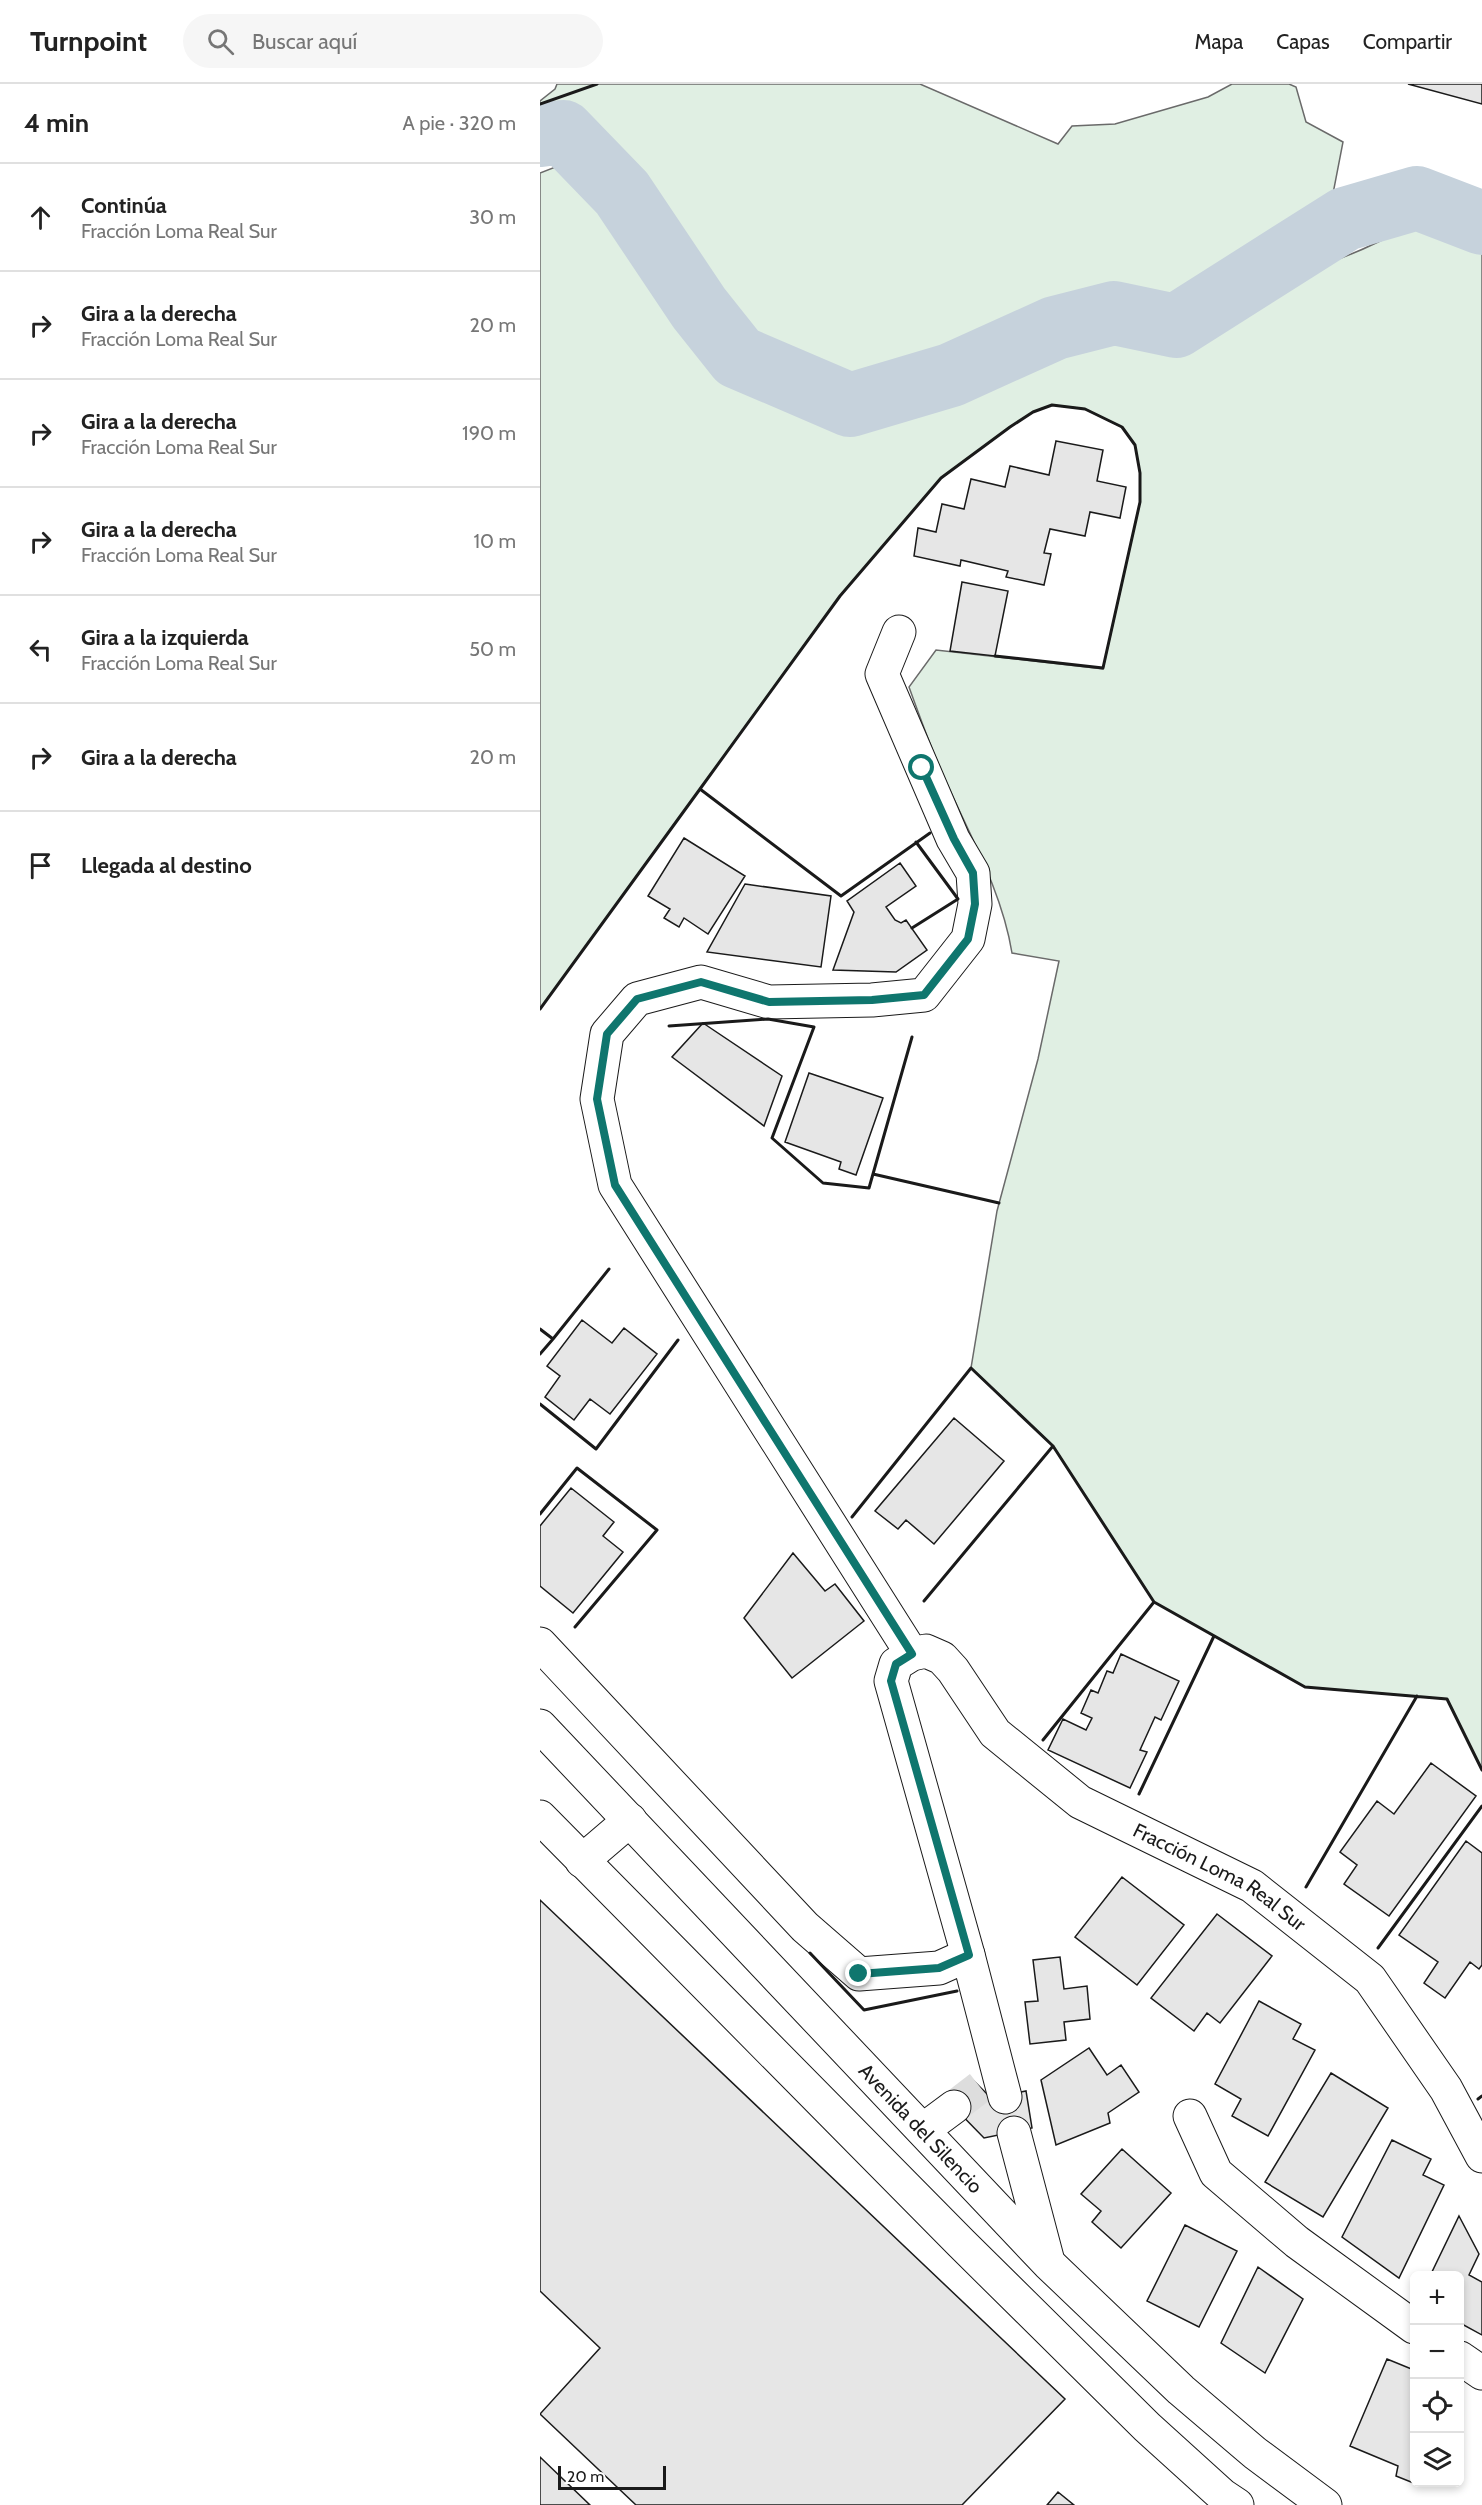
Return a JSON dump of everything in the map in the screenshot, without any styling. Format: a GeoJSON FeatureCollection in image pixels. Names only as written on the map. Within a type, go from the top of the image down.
{"type":"FeatureCollection","features":[{"type":"Feature","properties":{"kind":"street"},"geometry":{"type":"LineString","coordinates":[[898,632],[882,674],[954,839],[973,873],[975,904],[968,939],[924,995],[872,1000],[769,1002],[701,982],[637,999],[607,1034],[597,1099],[615,1185],[912,1654],[896,1664],[891,1681],[969,1955],[994,2085]]}},
{"type":"Feature","properties":{"kind":"street"},"geometry":{"type":"LineString","coordinates":[[540,1644],[805,1927],[859,1974],[939,1968],[969,1955]]}},
{"type":"Feature","properties":{"kind":"street","name":"Fracción Loma Real Sur"},"geometry":{"type":"LineString","coordinates":[[912,1654],[926,1651],[942,1658],[953,1670],[995,1733],[1080,1802],[1252,1886],[1370,1979],[1446,2090],[1482,2156]]}},
{"type":"Feature","properties":{"kind":"street","name":"Avenida del Silencio"},"geometry":{"type":"LineString","coordinates":[[540,1726],[1048,2263],[1181,2390],[1255,2453],[1325,2505]]}},
{"type":"Feature","properties":{"kind":"street"},"geometry":{"type":"LineString","coordinates":[[540,1817],[952,2235],[1146,2427],[1236,2505]]}},
{"type":"Feature","properties":{"kind":"street"},"geometry":{"type":"LineString","coordinates":[[582,1861],[630,1820]]}},
{"type":"Feature","properties":{"kind":"street"},"geometry":{"type":"LineString","coordinates":[[923,2130],[954,2107]]}},
{"type":"Feature","properties":{"kind":"street"},"geometry":{"type":"LineString","coordinates":[[1190,2116],[1216,2173],[1297,2242],[1411,2325]]}},
{"type":"Feature","properties":{"kind":"street"},"geometry":{"type":"LineString","coordinates":[[1014,2133],[1048,2263]]}},
{"type":"Feature","properties":{"kind":"street"},"geometry":{"type":"LineString","coordinates":[[1464,2361],[1482,2373]]}},
{"type":"Feature","properties":{"kind":"green space"},"geometry":{"type":"Polygon","coordinates":[[[557,84],[920,84],[1058,144],[1072,126],[1115,124],[1208,97],[1232,84],[1289,84],[1296,87],[1306,122],[1343,142],[1319,266],[1384,239],[1450,199],[1482,193],[1482,1770],[1447,1699],[1305,1687],[1154,1602],[1053,1446],[971,1368],[997,1211],[1038,1059],[1059,961],[1012,953],[1007,928],[990,879],[947,785],[909,687],[936,650],[1103,669],[1140,502],[1140,473],[1135,445],[1122,427],[1085,409],[1052,405],[1033,412],[1010,427],[941,478],[840,596],[540,1009],[540,173],[571,161],[540,117],[540,101],[555,89],[557,84]]]}},
{"type":"Feature","properties":{"kind":"building"},"geometry":{"type":"Polygon","coordinates":[[[1408,84],[1482,84],[1482,104],[1408,84]]]}},
{"type":"Feature","properties":{"kind":"building"},"geometry":{"type":"Polygon","coordinates":[[[1056,441],[1103,450],[1097,481],[1126,487],[1120,518],[1090,512],[1085,536],[1050,529],[1044,553],[1051,554],[1044,585],[1006,577],[1008,571],[961,560],[960,566],[914,556],[918,528],[936,532],[942,504],[964,509],[971,479],[1005,487],[1010,466],[1049,475],[1056,441]]]}},
{"type":"Feature","properties":{"kind":"building"},"geometry":{"type":"Polygon","coordinates":[[[962,582],[1008,591],[995,656],[950,651],[962,582]]]}},
{"type":"Feature","properties":{"kind":"building"},"geometry":{"type":"Polygon","coordinates":[[[684,838],[745,876],[708,934],[684,918],[679,927],[664,918],[670,909],[648,896],[684,838]]]}},
{"type":"Feature","properties":{"kind":"building"},"geometry":{"type":"Polygon","coordinates":[[[900,863],[916,886],[886,907],[895,920],[901,923],[906,920],[927,950],[896,972],[833,970],[854,912],[847,901],[900,863]]]}},
{"type":"Feature","properties":{"kind":"building"},"geometry":{"type":"Polygon","coordinates":[[[745,884],[831,896],[821,967],[707,952],[745,884]]]}},
{"type":"Feature","properties":{"kind":"building"},"geometry":{"type":"Polygon","coordinates":[[[703,1023],[782,1076],[764,1126],[672,1057],[703,1023]]]}},
{"type":"Feature","properties":{"kind":"building"},"geometry":{"type":"Polygon","coordinates":[[[809,1073],[883,1098],[856,1175],[839,1169],[841,1162],[785,1142],[809,1073]]]}},
{"type":"Feature","properties":{"kind":"building"},"geometry":{"type":"Polygon","coordinates":[[[582,1320],[612,1343],[624,1328],[657,1354],[610,1414],[590,1399],[574,1420],[545,1397],[560,1376],[547,1366],[582,1320]]]}},
{"type":"Feature","properties":{"kind":"building"},"geometry":{"type":"Polygon","coordinates":[[[954,1418],[1004,1461],[934,1544],[906,1520],[898,1529],[875,1511],[954,1418]]]}},
{"type":"Feature","properties":{"kind":"building"},"geometry":{"type":"Polygon","coordinates":[[[571,1488],[614,1522],[603,1536],[623,1552],[573,1613],[540,1586],[540,1526],[571,1488]]]}},
{"type":"Feature","properties":{"kind":"building"},"geometry":{"type":"Polygon","coordinates":[[[793,1553],[825,1591],[835,1584],[864,1621],[792,1678],[744,1618],[793,1553]]]}},
{"type":"Feature","properties":{"kind":"building"},"geometry":{"type":"Polygon","coordinates":[[[1121,1654],[1179,1681],[1161,1720],[1155,1717],[1140,1750],[1147,1752],[1130,1788],[1048,1750],[1063,1719],[1086,1730],[1092,1718],[1081,1713],[1091,1690],[1098,1693],[1107,1671],[1113,1673],[1121,1654]]]}},
{"type":"Feature","properties":{"kind":"building"},"geometry":{"type":"Polygon","coordinates":[[[1431,1763],[1476,1796],[1389,1916],[1344,1884],[1357,1865],[1340,1852],[1377,1801],[1394,1814],[1431,1763]]]}},
{"type":"Feature","properties":{"kind":"building"},"geometry":{"type":"Polygon","coordinates":[[[1466,1841],[1482,1853],[1482,1965],[1479,1969],[1470,1962],[1445,1998],[1424,1983],[1438,1962],[1399,1935],[1466,1841]]]}},
{"type":"Feature","properties":{"kind":"building"},"geometry":{"type":"Polygon","coordinates":[[[1122,1877],[1184,1925],[1137,1985],[1075,1937],[1122,1877]]]}},
{"type":"Feature","properties":{"kind":"building"},"geometry":{"type":"Polygon","coordinates":[[[540,1900],[1065,2399],[962,2505],[636,2505],[540,2414],[600,2348],[540,2291],[540,1900]]]}},
{"type":"Feature","properties":{"kind":"building"},"geometry":{"type":"Polygon","coordinates":[[[1217,1914],[1272,1956],[1220,2023],[1207,2013],[1194,2031],[1151,1998],[1217,1914]]]}},
{"type":"Feature","properties":{"kind":"building"},"geometry":{"type":"Polygon","coordinates":[[[1060,1957],[1064,1989],[1087,1986],[1090,2019],[1064,2022],[1066,2040],[1030,2044],[1025,2002],[1038,2001],[1033,1960],[1060,1957]]]}},
{"type":"Feature","properties":{"kind":"building"},"geometry":{"type":"Polygon","coordinates":[[[1259,2001],[1301,2024],[1293,2039],[1315,2050],[1268,2136],[1232,2116],[1241,2099],[1215,2084],[1259,2001]]]}},
{"type":"Feature","properties":{"kind":"building"},"geometry":{"type":"Polygon","coordinates":[[[1089,2048],[1107,2075],[1121,2065],[1139,2092],[1108,2113],[1110,2123],[1056,2145],[1041,2080],[1089,2048]]]}},
{"type":"Feature","properties":{"kind":"building"},"geometry":{"type":"Polygon","coordinates":[[[1331,2073],[1388,2108],[1323,2217],[1265,2182],[1331,2073]]]}},
{"type":"Feature","properties":{"kind":"building"},"geometry":{"type":"Polygon","coordinates":[[[970,2077],[991,2098],[1026,2091],[1032,2128],[984,2138],[946,2099],[970,2077]]]}},
{"type":"Feature","properties":{"kind":"building"},"geometry":{"type":"Polygon","coordinates":[[[1392,2140],[1431,2159],[1423,2175],[1444,2185],[1399,2278],[1342,2237],[1392,2140]]]}},
{"type":"Feature","properties":{"kind":"building"},"geometry":{"type":"Polygon","coordinates":[[[1122,2149],[1171,2193],[1121,2248],[1092,2222],[1101,2211],[1081,2194],[1122,2149]]]}},
{"type":"Feature","properties":{"kind":"building"},"geometry":{"type":"Polygon","coordinates":[[[1459,2216],[1479,2254],[1469,2275],[1482,2282],[1482,2335],[1464,2325],[1464,2271],[1432,2271],[1459,2216]]]}},
{"type":"Feature","properties":{"kind":"building"},"geometry":{"type":"Polygon","coordinates":[[[1185,2225],[1237,2251],[1199,2327],[1147,2301],[1185,2225]]]}},
{"type":"Feature","properties":{"kind":"building"},"geometry":{"type":"Polygon","coordinates":[[[1258,2267],[1303,2299],[1265,2373],[1221,2343],[1258,2267]]]}},
{"type":"Feature","properties":{"kind":"building"},"geometry":{"type":"Polygon","coordinates":[[[1387,2359],[1410,2368],[1410,2482],[1396,2476],[1398,2466],[1350,2446],[1387,2359]]]}},
{"type":"Feature","properties":{"kind":"building"},"geometry":{"type":"Polygon","coordinates":[[[540,2457],[590,2505],[540,2505],[540,2457]]]}},
{"type":"Feature","properties":{"kind":"building"},"geometry":{"type":"Polygon","coordinates":[[[1058,2492],[1074,2505],[1047,2505],[1058,2492]]]}},
{"type":"Feature","properties":{"kind":"waterway"},"geometry":{"type":"LineString","coordinates":[[540,135],[563,132],[622,193],[699,308],[738,357],[850,405],[951,375],[1055,328],[1114,313],[1176,326],[1345,219],[1417,198],[1482,223]]}},
{"type":"Feature","properties":{"kind":"tunnel"},"geometry":{"type":"LineString","coordinates":[[954,2107],[980,2087]]}},
{"type":"Feature","properties":{"kind":"wall"},"geometry":{"type":"LineString","coordinates":[[540,104],[597,84]]}},
{"type":"Feature","properties":{"kind":"wall"},"geometry":{"type":"LineString","coordinates":[[700,789],[840,596],[941,478],[1033,412],[1052,405],[1085,409],[1122,427],[1135,445],[1140,473],[1140,502],[1103,668],[995,656]]}},
{"type":"Feature","properties":{"kind":"wall"},"geometry":{"type":"LineString","coordinates":[[540,1009],[700,789],[841,896],[930,833]]}},
{"type":"Feature","properties":{"kind":"wall"},"geometry":{"type":"LineString","coordinates":[[912,928],[958,899],[916,842]]}},
{"type":"Feature","properties":{"kind":"wall"},"geometry":{"type":"LineString","coordinates":[[669,1026],[768,1019],[814,1027],[772,1138],[823,1183],[869,1188],[912,1037]]}},
{"type":"Feature","properties":{"kind":"wall"},"geometry":{"type":"LineString","coordinates":[[873,1174],[999,1203]]}},
{"type":"Feature","properties":{"kind":"wall"},"geometry":{"type":"LineString","coordinates":[[553,1339],[609,1269]]}},
{"type":"Feature","properties":{"kind":"wall"},"geometry":{"type":"LineString","coordinates":[[540,1329],[553,1339],[540,1354]]}},
{"type":"Feature","properties":{"kind":"wall"},"geometry":{"type":"LineString","coordinates":[[540,1404],[596,1449],[678,1340]]}},
{"type":"Feature","properties":{"kind":"wall"},"geometry":{"type":"LineString","coordinates":[[852,1517],[971,1368],[1053,1446],[1154,1602],[1305,1687],[1447,1699],[1482,1770]]}},
{"type":"Feature","properties":{"kind":"wall"},"geometry":{"type":"LineString","coordinates":[[924,1601],[1053,1446]]}},
{"type":"Feature","properties":{"kind":"wall"},"geometry":{"type":"LineString","coordinates":[[540,1514],[577,1468],[657,1530],[575,1627]]}},
{"type":"Feature","properties":{"kind":"wall"},"geometry":{"type":"LineString","coordinates":[[1043,1740],[1154,1602]]}},
{"type":"Feature","properties":{"kind":"wall"},"geometry":{"type":"LineString","coordinates":[[1139,1794],[1214,1636]]}},
{"type":"Feature","properties":{"kind":"wall"},"geometry":{"type":"LineString","coordinates":[[1306,1887],[1417,1696]]}},
{"type":"Feature","properties":{"kind":"wall"},"geometry":{"type":"LineString","coordinates":[[1378,1948],[1482,1806]]}},
{"type":"Feature","properties":{"kind":"wall"},"geometry":{"type":"LineString","coordinates":[[810,1953],[864,2010],[957,1991]]}},
{"type":"Feature","properties":{"kind":"wall"},"geometry":{"type":"LineString","coordinates":[[1478,2099],[1482,2096]]}},
{"type":"Feature","properties":{"kind":"route"},"geometry":{"type":"LineString","coordinates":[[859,1974],[939,1968],[969,1955],[891,1681],[896,1664],[912,1654],[615,1185],[597,1099],[607,1034],[637,999],[701,982],[769,1002],[872,1000],[924,995],[968,939],[975,904],[973,873],[954,839],[922,768]]}}]}
